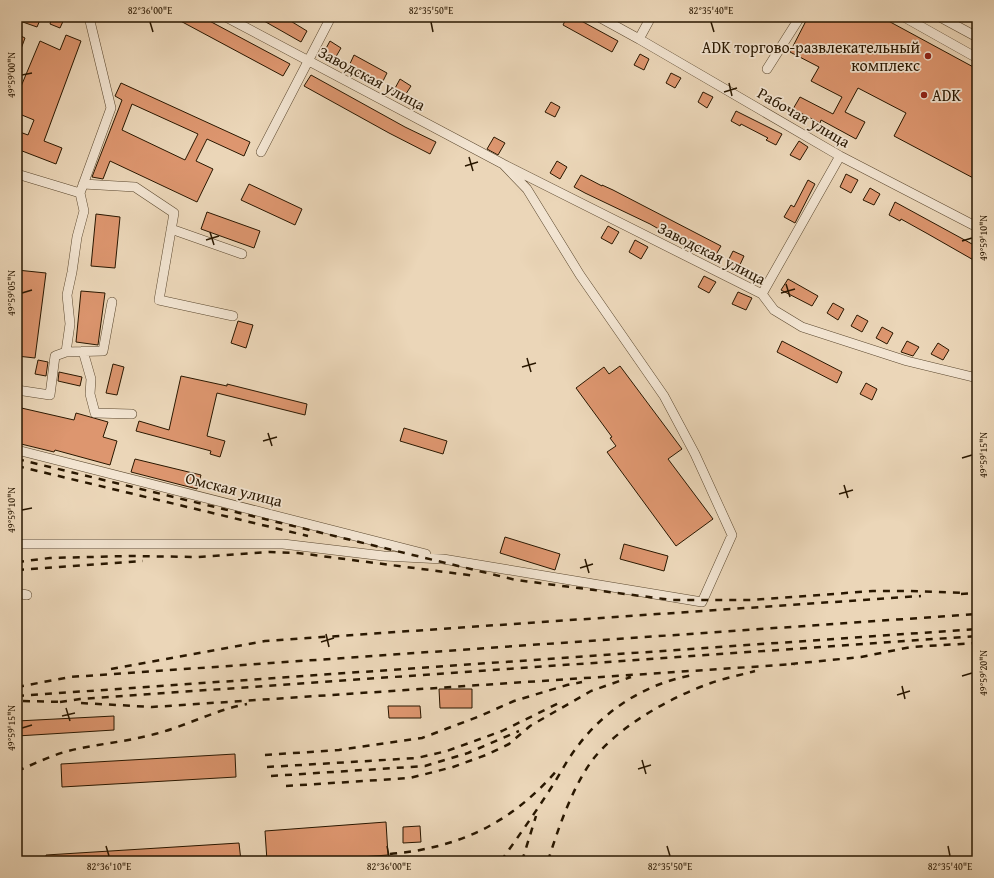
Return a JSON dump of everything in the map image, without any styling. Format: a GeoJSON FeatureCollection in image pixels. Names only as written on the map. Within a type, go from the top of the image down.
{"type":"FeatureCollection","features":[{"type":"Feature","properties":{"kind":"street"},"geometry":{"type":"LineString","coordinates":[[66,352],[70,324],[67,295],[77,237],[84,211],[80,193],[111,108],[89,17]]}},
{"type":"Feature","properties":{"kind":"street","name":"Заводская улица"},"geometry":{"type":"LineString","coordinates":[[226,17],[503,164],[762,294],[774,310],[802,327],[908,362],[977,378]]}},
{"type":"Feature","properties":{"kind":"street"},"geometry":{"type":"LineString","coordinates":[[260,152],[331,17]]}},
{"type":"Feature","properties":{"kind":"street","name":"Рабочая улица"},"geometry":{"type":"LineString","coordinates":[[599,17],[840,156],[977,227]]}},
{"type":"Feature","properties":{"kind":"street"},"geometry":{"type":"LineString","coordinates":[[639,39],[651,17]]}},
{"type":"Feature","properties":{"kind":"street"},"geometry":{"type":"LineString","coordinates":[[768,69],[800,17]]}},
{"type":"Feature","properties":{"kind":"street"},"geometry":{"type":"LineString","coordinates":[[904,17],[977,58]]}},
{"type":"Feature","properties":{"kind":"street"},"geometry":{"type":"LineString","coordinates":[[940,17],[977,37]]}},
{"type":"Feature","properties":{"kind":"street"},"geometry":{"type":"LineString","coordinates":[[762,294],[840,156]]}},
{"type":"Feature","properties":{"kind":"street","name":"Заводская улица"},"geometry":{"type":"LineString","coordinates":[[443,559],[702,602],[732,535],[695,454],[664,396],[580,275],[527,189],[503,164]]}},
{"type":"Feature","properties":{"kind":"street"},"geometry":{"type":"LineString","coordinates":[[17,174],[80,193]]}},
{"type":"Feature","properties":{"kind":"street"},"geometry":{"type":"LineString","coordinates":[[83,184],[135,187],[174,213],[159,300],[233,316]]}},
{"type":"Feature","properties":{"kind":"street"},"geometry":{"type":"LineString","coordinates":[[171,230],[242,254]]}},
{"type":"Feature","properties":{"kind":"street"},"geometry":{"type":"LineString","coordinates":[[17,390],[50,395],[55,356],[66,352],[102,351],[112,302]]}},
{"type":"Feature","properties":{"kind":"street"},"geometry":{"type":"LineString","coordinates":[[83,351],[91,379],[90,394],[95,413],[132,414]]}},
{"type":"Feature","properties":{"kind":"street","name":"Омская улица"},"geometry":{"type":"LineString","coordinates":[[17,450],[443,559]]}},
{"type":"Feature","properties":{"kind":"street"},"geometry":{"type":"LineString","coordinates":[[17,544],[282,544],[384,556],[443,559]]}},
{"type":"Feature","properties":{"kind":"street"},"geometry":{"type":"LineString","coordinates":[[17,594],[27,594]]}},
{"type":"Feature","properties":{"kind":"building"},"geometry":{"type":"Polygon","coordinates":[[[17,17],[33,17],[40,20],[37,27],[17,20],[17,17]]]}},
{"type":"Feature","properties":{"kind":"building"},"geometry":{"type":"Polygon","coordinates":[[[52,17],[65,17],[60,28],[50,24],[52,17]]]}},
{"type":"Feature","properties":{"kind":"building"},"geometry":{"type":"Polygon","coordinates":[[[173,17],[202,17],[290,64],[283,76],[173,17]]]}},
{"type":"Feature","properties":{"kind":"building"},"geometry":{"type":"Polygon","coordinates":[[[257,17],[284,17],[307,31],[301,42],[257,17]]]}},
{"type":"Feature","properties":{"kind":"building"},"geometry":{"type":"Polygon","coordinates":[[[567,17],[574,17],[618,41],[612,52],[563,25],[567,17]]]}},
{"type":"Feature","properties":{"kind":"building","name":"ADK"},"geometry":{"type":"Polygon","coordinates":[[[808,17],[881,17],[977,69],[977,180],[894,136],[906,113],[858,88],[845,112],[865,122],[856,139],[821,120],[820,123],[793,109],[800,97],[833,114],[842,97],[811,81],[819,67],[790,52],[808,17]]]}},
{"type":"Feature","properties":{"kind":"building"},"geometry":{"type":"Polygon","coordinates":[[[17,34],[25,38],[18,57],[17,57],[17,34]]]}},
{"type":"Feature","properties":{"kind":"building"},"geometry":{"type":"Polygon","coordinates":[[[66,35],[81,41],[44,141],[62,148],[56,164],[17,149],[17,131],[28,135],[34,120],[17,113],[17,96],[40,41],[60,50],[66,35]]]}},
{"type":"Feature","properties":{"kind":"building"},"geometry":{"type":"Polygon","coordinates":[[[330,41],[341,48],[334,60],[323,54],[330,41]]]}},
{"type":"Feature","properties":{"kind":"building"},"geometry":{"type":"Polygon","coordinates":[[[640,54],[649,59],[644,70],[634,65],[640,54]]]}},
{"type":"Feature","properties":{"kind":"building"},"geometry":{"type":"Polygon","coordinates":[[[354,55],[387,73],[381,85],[348,68],[354,55]]]}},
{"type":"Feature","properties":{"kind":"building"},"geometry":{"type":"Polygon","coordinates":[[[671,73],[681,78],[675,88],[666,83],[671,73]]]}},
{"type":"Feature","properties":{"kind":"building"},"geometry":{"type":"Polygon","coordinates":[[[311,75],[405,127],[436,142],[430,154],[304,86],[311,75]]]}},
{"type":"Feature","properties":{"kind":"building"},"geometry":{"type":"Polygon","coordinates":[[[400,79],[411,86],[404,97],[393,92],[400,79]]]}},
{"type":"Feature","properties":{"kind":"building"},"geometry":{"type":"Polygon","coordinates":[[[121,83],[250,142],[244,156],[207,139],[196,161],[213,169],[197,202],[110,161],[103,179],[92,177],[122,100],[115,96],[121,83]],[[132,104],[122,130],[185,160],[198,134],[132,104]]]}},
{"type":"Feature","properties":{"kind":"building"},"geometry":{"type":"Polygon","coordinates":[[[703,92],[713,97],[707,108],[698,102],[703,92]]]}},
{"type":"Feature","properties":{"kind":"building"},"geometry":{"type":"Polygon","coordinates":[[[551,102],[560,107],[555,117],[545,112],[551,102]]]}},
{"type":"Feature","properties":{"kind":"building"},"geometry":{"type":"Polygon","coordinates":[[[736,111],[782,134],[776,145],[766,140],[768,138],[741,124],[740,126],[731,121],[736,111]]]}},
{"type":"Feature","properties":{"kind":"building"},"geometry":{"type":"Polygon","coordinates":[[[494,137],[505,143],[498,155],[487,149],[494,137]]]}},
{"type":"Feature","properties":{"kind":"building"},"geometry":{"type":"Polygon","coordinates":[[[799,141],[808,147],[800,160],[790,155],[799,141]]]}},
{"type":"Feature","properties":{"kind":"building"},"geometry":{"type":"Polygon","coordinates":[[[557,161],[567,167],[560,179],[550,173],[557,161]]]}},
{"type":"Feature","properties":{"kind":"building"},"geometry":{"type":"Polygon","coordinates":[[[846,174],[858,180],[851,193],[840,187],[846,174]]]}},
{"type":"Feature","properties":{"kind":"building"},"geometry":{"type":"Polygon","coordinates":[[[581,175],[721,246],[714,258],[694,246],[585,193],[574,187],[581,175]]]}},
{"type":"Feature","properties":{"kind":"building"},"geometry":{"type":"Polygon","coordinates":[[[808,180],[815,184],[795,223],[784,217],[791,205],[794,207],[808,180]]]}},
{"type":"Feature","properties":{"kind":"building"},"geometry":{"type":"Polygon","coordinates":[[[249,184],[302,209],[295,225],[241,200],[249,184]]]}},
{"type":"Feature","properties":{"kind":"building"},"geometry":{"type":"Polygon","coordinates":[[[870,188],[880,194],[874,205],[863,200],[870,188]]]}},
{"type":"Feature","properties":{"kind":"building"},"geometry":{"type":"Polygon","coordinates":[[[895,202],[972,244],[977,234],[977,262],[901,219],[900,221],[889,215],[895,202]]]}},
{"type":"Feature","properties":{"kind":"building"},"geometry":{"type":"Polygon","coordinates":[[[207,212],[260,231],[254,248],[201,229],[207,212]]]}},
{"type":"Feature","properties":{"kind":"building"},"geometry":{"type":"Polygon","coordinates":[[[96,214],[120,217],[115,268],[91,266],[96,214]]]}},
{"type":"Feature","properties":{"kind":"building"},"geometry":{"type":"Polygon","coordinates":[[[608,226],[619,232],[612,244],[601,238],[608,226]]]}},
{"type":"Feature","properties":{"kind":"building"},"geometry":{"type":"Polygon","coordinates":[[[635,240],[648,247],[641,259],[629,252],[635,240]]]}},
{"type":"Feature","properties":{"kind":"building"},"geometry":{"type":"Polygon","coordinates":[[[733,251],[744,256],[738,269],[727,263],[733,251]]]}},
{"type":"Feature","properties":{"kind":"building"},"geometry":{"type":"Polygon","coordinates":[[[17,270],[46,273],[35,358],[17,356],[17,270]]]}},
{"type":"Feature","properties":{"kind":"building"},"geometry":{"type":"Polygon","coordinates":[[[704,276],[716,282],[709,293],[698,287],[704,276]]]}},
{"type":"Feature","properties":{"kind":"building"},"geometry":{"type":"Polygon","coordinates":[[[788,279],[818,296],[812,306],[781,290],[788,279]]]}},
{"type":"Feature","properties":{"kind":"building"},"geometry":{"type":"Polygon","coordinates":[[[81,291],[105,293],[98,345],[76,342],[81,291]]]}},
{"type":"Feature","properties":{"kind":"building"},"geometry":{"type":"Polygon","coordinates":[[[738,292],[752,298],[746,310],[732,304],[738,292]]]}},
{"type":"Feature","properties":{"kind":"building"},"geometry":{"type":"Polygon","coordinates":[[[833,303],[844,309],[838,320],[827,313],[833,303]]]}},
{"type":"Feature","properties":{"kind":"building"},"geometry":{"type":"Polygon","coordinates":[[[857,315],[868,321],[862,332],[851,326],[857,315]]]}},
{"type":"Feature","properties":{"kind":"building"},"geometry":{"type":"Polygon","coordinates":[[[238,321],[253,325],[246,348],[231,343],[238,321]]]}},
{"type":"Feature","properties":{"kind":"building"},"geometry":{"type":"Polygon","coordinates":[[[882,327],[893,333],[887,344],[876,338],[882,327]]]}},
{"type":"Feature","properties":{"kind":"building"},"geometry":{"type":"Polygon","coordinates":[[[782,341],[842,372],[837,383],[777,352],[782,341]]]}},
{"type":"Feature","properties":{"kind":"building"},"geometry":{"type":"Polygon","coordinates":[[[907,341],[919,347],[913,356],[901,352],[907,341]]]}},
{"type":"Feature","properties":{"kind":"building"},"geometry":{"type":"Polygon","coordinates":[[[938,343],[949,350],[943,360],[931,354],[938,343]]]}},
{"type":"Feature","properties":{"kind":"building"},"geometry":{"type":"Polygon","coordinates":[[[38,360],[48,362],[46,376],[35,374],[38,360]]]}},
{"type":"Feature","properties":{"kind":"building"},"geometry":{"type":"Polygon","coordinates":[[[113,364],[124,367],[117,395],[106,393],[113,364]]]}},
{"type":"Feature","properties":{"kind":"building"},"geometry":{"type":"Polygon","coordinates":[[[620,366],[682,449],[668,459],[713,519],[676,546],[607,452],[616,446],[610,438],[612,437],[576,388],[604,367],[609,374],[620,366]]]}},
{"type":"Feature","properties":{"kind":"building"},"geometry":{"type":"Polygon","coordinates":[[[59,372],[82,377],[80,386],[58,381],[59,372]]]}},
{"type":"Feature","properties":{"kind":"building"},"geometry":{"type":"Polygon","coordinates":[[[181,376],[227,386],[227,384],[307,404],[305,415],[217,393],[207,436],[225,441],[220,457],[210,454],[211,451],[136,431],[139,421],[169,430],[181,376]]]}},
{"type":"Feature","properties":{"kind":"building"},"geometry":{"type":"Polygon","coordinates":[[[866,383],[877,389],[872,400],[860,394],[866,383]]]}},
{"type":"Feature","properties":{"kind":"building"},"geometry":{"type":"Polygon","coordinates":[[[17,407],[74,420],[76,413],[108,422],[103,437],[117,441],[110,465],[55,450],[54,452],[17,443],[17,407]]]}},
{"type":"Feature","properties":{"kind":"building"},"geometry":{"type":"Polygon","coordinates":[[[404,428],[447,441],[443,454],[400,441],[404,428]]]}},
{"type":"Feature","properties":{"kind":"building"},"geometry":{"type":"Polygon","coordinates":[[[135,459],[201,475],[197,489],[131,472],[135,459]]]}},
{"type":"Feature","properties":{"kind":"building"},"geometry":{"type":"Polygon","coordinates":[[[505,537],[560,554],[555,570],[500,553],[505,537]]]}},
{"type":"Feature","properties":{"kind":"building"},"geometry":{"type":"Polygon","coordinates":[[[624,544],[668,556],[664,571],[620,559],[624,544]]]}},
{"type":"Feature","properties":{"kind":"building"},"geometry":{"type":"Polygon","coordinates":[[[439,689],[472,689],[472,708],[440,708],[439,689]]]}},
{"type":"Feature","properties":{"kind":"building"},"geometry":{"type":"Polygon","coordinates":[[[388,706],[420,706],[421,718],[389,718],[388,706]]]}},
{"type":"Feature","properties":{"kind":"building"},"geometry":{"type":"Polygon","coordinates":[[[114,716],[114,730],[17,736],[17,721],[114,716]]]}},
{"type":"Feature","properties":{"kind":"building"},"geometry":{"type":"Polygon","coordinates":[[[235,754],[236,777],[62,787],[61,764],[235,754]]]}},
{"type":"Feature","properties":{"kind":"building"},"geometry":{"type":"Polygon","coordinates":[[[386,822],[388,855],[305,861],[267,861],[265,831],[386,822]]]}},
{"type":"Feature","properties":{"kind":"building"},"geometry":{"type":"Polygon","coordinates":[[[420,826],[421,842],[403,843],[403,827],[420,826]]]}},
{"type":"Feature","properties":{"kind":"building"},"geometry":{"type":"Polygon","coordinates":[[[239,843],[241,861],[46,861],[46,855],[239,843]]]}},
{"type":"Feature","properties":{"kind":"railway"},"geometry":{"type":"LineString","coordinates":[[17,459],[516,580],[672,600],[752,600],[873,591],[965,593]]}},
{"type":"Feature","properties":{"kind":"railway"},"geometry":{"type":"LineString","coordinates":[[17,466],[308,536]]}},
{"type":"Feature","properties":{"kind":"railway"},"geometry":{"type":"LineString","coordinates":[[17,562],[50,558],[129,556],[197,557],[270,552],[298,553],[476,576]]}},
{"type":"Feature","properties":{"kind":"railway"},"geometry":{"type":"LineString","coordinates":[[17,570],[143,561]]}},
{"type":"Feature","properties":{"kind":"railway"},"geometry":{"type":"LineString","coordinates":[[961,594],[977,593]]}},
{"type":"Feature","properties":{"kind":"railway"},"geometry":{"type":"LineString","coordinates":[[111,669],[265,641],[921,596]]}},
{"type":"Feature","properties":{"kind":"railway"},"geometry":{"type":"LineString","coordinates":[[17,687],[70,677],[977,614]]}},
{"type":"Feature","properties":{"kind":"railway"},"geometry":{"type":"LineString","coordinates":[[17,696],[977,629]]}},
{"type":"Feature","properties":{"kind":"railway"},"geometry":{"type":"LineString","coordinates":[[60,702],[80,699],[977,636]]}},
{"type":"Feature","properties":{"kind":"railway"},"geometry":{"type":"LineString","coordinates":[[791,664],[861,657],[911,647],[977,643]]}},
{"type":"Feature","properties":{"kind":"railway"},"geometry":{"type":"LineString","coordinates":[[81,703],[152,707],[795,664]]}},
{"type":"Feature","properties":{"kind":"railway"},"geometry":{"type":"LineString","coordinates":[[548,861],[561,821],[579,781],[594,758],[618,734],[648,713],[680,696],[716,681],[755,671]]}},
{"type":"Feature","properties":{"kind":"railway"},"geometry":{"type":"LineString","coordinates":[[501,861],[539,807],[573,752],[600,721],[628,700],[643,691],[659,684],[693,675]]}},
{"type":"Feature","properties":{"kind":"railway"},"geometry":{"type":"LineString","coordinates":[[286,786],[410,778],[453,767],[486,755],[509,744],[530,726],[591,691],[631,677]]}},
{"type":"Feature","properties":{"kind":"railway"},"geometry":{"type":"LineString","coordinates":[[265,755],[339,750],[422,738],[480,716],[514,701],[582,682]]}},
{"type":"Feature","properties":{"kind":"railway"},"geometry":{"type":"LineString","coordinates":[[23,701],[65,702]]}},
{"type":"Feature","properties":{"kind":"railway"},"geometry":{"type":"LineString","coordinates":[[267,767],[417,758],[447,751],[502,731],[563,701]]}},
{"type":"Feature","properties":{"kind":"railway"},"geometry":{"type":"LineString","coordinates":[[17,771],[68,751],[155,734],[223,710],[247,704]]}},
{"type":"Feature","properties":{"kind":"railway"},"geometry":{"type":"LineString","coordinates":[[271,776],[425,766],[468,753],[519,731]]}},
{"type":"Feature","properties":{"kind":"railway"},"geometry":{"type":"LineString","coordinates":[[390,854],[439,846],[483,829],[504,818],[523,804],[541,788],[558,769]]}},
{"type":"Feature","properties":{"kind":"railway"},"geometry":{"type":"LineString","coordinates":[[522,861],[536,816]]}},
{"type":"Feature","properties":{"kind":"place","name":"ADK торгово-развлекательный комплекс"},"geometry":{"type":"Point","coordinates":[928,56]}},
{"type":"Feature","properties":{"kind":"place","name":"ADK"},"geometry":{"type":"Point","coordinates":[924,95]}}]}
